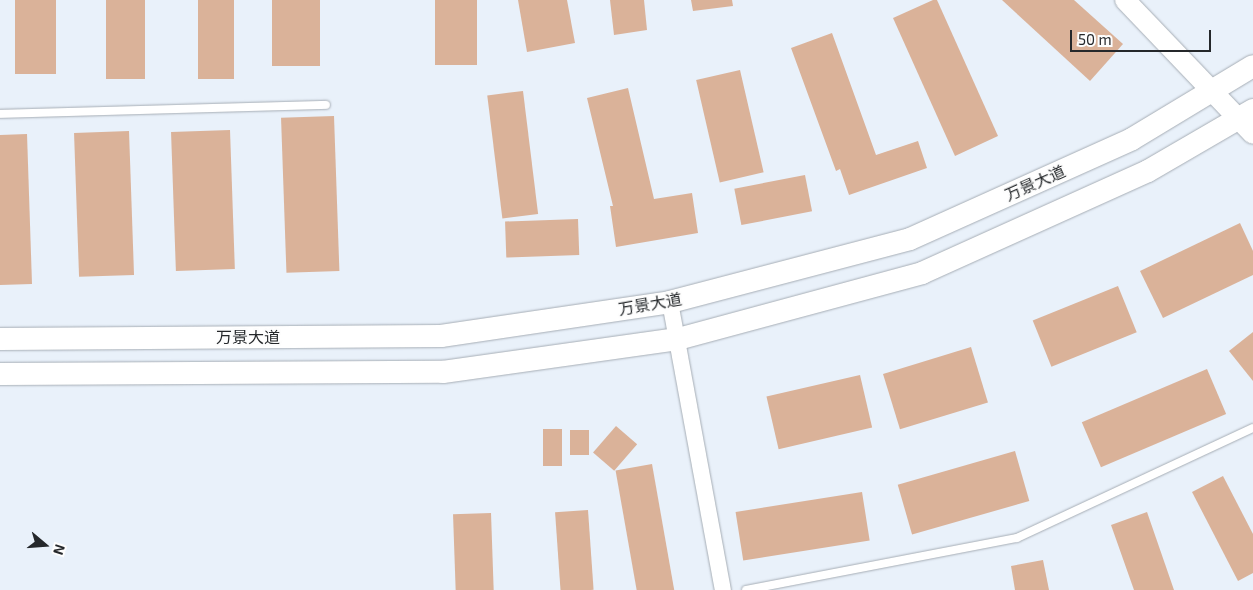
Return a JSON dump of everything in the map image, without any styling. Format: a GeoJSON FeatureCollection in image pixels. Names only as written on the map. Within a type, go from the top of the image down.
{"type":"FeatureCollection","features":[{"type":"Feature","properties":{"kind":"main road","name":"万景大道"},"geometry":{"type":"LineString","coordinates":[[0,338],[441,336],[670,302],[910,239],[1132,139],[1253,66]]}},
{"type":"Feature","properties":{"kind":"main road"},"geometry":{"type":"LineString","coordinates":[[0,374],[443,372],[678,339],[922,273],[1148,171],[1248,121]]}},
{"type":"Feature","properties":{"kind":"street"},"geometry":{"type":"LineString","coordinates":[[1125,0],[1211,90],[1248,121]]}},
{"type":"Feature","properties":{"kind":"street"},"geometry":{"type":"LineString","coordinates":[[670,302],[724,590]]}},
{"type":"Feature","properties":{"kind":"lane"},"geometry":{"type":"LineString","coordinates":[[0,114],[326,106]]}},
{"type":"Feature","properties":{"kind":"lane"},"geometry":{"type":"LineString","coordinates":[[746,590],[1016,538],[1253,428]]}},
{"type":"Feature","properties":{"kind":"building"},"geometry":{"type":"Polygon","coordinates":[[[15,0],[56,0],[56,74],[15,74],[15,0]]]}},
{"type":"Feature","properties":{"kind":"building"},"geometry":{"type":"Polygon","coordinates":[[[106,0],[145,0],[145,79],[106,79],[106,0]]]}},
{"type":"Feature","properties":{"kind":"building"},"geometry":{"type":"Polygon","coordinates":[[[198,0],[234,0],[234,79],[198,79],[198,0]]]}},
{"type":"Feature","properties":{"kind":"building"},"geometry":{"type":"Polygon","coordinates":[[[272,0],[320,0],[320,66],[272,66],[272,0]]]}},
{"type":"Feature","properties":{"kind":"building"},"geometry":{"type":"Polygon","coordinates":[[[435,0],[477,0],[477,65],[435,65],[435,0]]]}},
{"type":"Feature","properties":{"kind":"building"},"geometry":{"type":"Polygon","coordinates":[[[518,0],[567,0],[575,43],[527,52],[518,0]]]}},
{"type":"Feature","properties":{"kind":"building"},"geometry":{"type":"Polygon","coordinates":[[[610,0],[644,0],[647,30],[614,35],[610,0]]]}},
{"type":"Feature","properties":{"kind":"building"},"geometry":{"type":"Polygon","coordinates":[[[691,0],[732,0],[733,6],[693,11],[691,0]]]}},
{"type":"Feature","properties":{"kind":"building"},"geometry":{"type":"Polygon","coordinates":[[[933,0],[937,0],[998,136],[955,156],[893,18],[933,0]]]}},
{"type":"Feature","properties":{"kind":"building"},"geometry":{"type":"Polygon","coordinates":[[[1002,0],[1074,0],[1123,44],[1090,81],[1002,0]]]}},
{"type":"Feature","properties":{"kind":"building"},"geometry":{"type":"Polygon","coordinates":[[[832,33],[876,155],[918,141],[927,168],[849,195],[840,169],[836,171],[791,48],[832,33]]]}},
{"type":"Feature","properties":{"kind":"building"},"geometry":{"type":"Polygon","coordinates":[[[740,70],[764,172],[720,182],[696,80],[740,70]]]}},
{"type":"Feature","properties":{"kind":"building"},"geometry":{"type":"Polygon","coordinates":[[[628,88],[654,199],[692,193],[698,233],[616,247],[610,206],[613,206],[587,98],[628,88]]]}},
{"type":"Feature","properties":{"kind":"building"},"geometry":{"type":"Polygon","coordinates":[[[523,91],[538,214],[502,218],[487,95],[523,91]]]}},
{"type":"Feature","properties":{"kind":"building"},"geometry":{"type":"Polygon","coordinates":[[[334,116],[339,271],[286,273],[281,118],[334,116]]]}},
{"type":"Feature","properties":{"kind":"building"},"geometry":{"type":"Polygon","coordinates":[[[230,130],[235,269],[176,271],[171,132],[230,130]]]}},
{"type":"Feature","properties":{"kind":"building"},"geometry":{"type":"Polygon","coordinates":[[[129,131],[134,275],[79,277],[74,133],[129,131]]]}},
{"type":"Feature","properties":{"kind":"building"},"geometry":{"type":"Polygon","coordinates":[[[27,134],[32,284],[0,285],[0,135],[27,134]]]}},
{"type":"Feature","properties":{"kind":"building"},"geometry":{"type":"Polygon","coordinates":[[[805,175],[812,211],[741,225],[734,189],[805,175]]]}},
{"type":"Feature","properties":{"kind":"building"},"geometry":{"type":"Polygon","coordinates":[[[578,219],[579,255],[506,258],[505,222],[578,219]]]}},
{"type":"Feature","properties":{"kind":"building"},"geometry":{"type":"Polygon","coordinates":[[[1240,223],[1253,251],[1253,275],[1163,318],[1140,271],[1240,223]]]}},
{"type":"Feature","properties":{"kind":"building"},"geometry":{"type":"Polygon","coordinates":[[[1118,286],[1137,332],[1051,367],[1033,320],[1118,286]]]}},
{"type":"Feature","properties":{"kind":"building"},"geometry":{"type":"Polygon","coordinates":[[[1253,332],[1253,381],[1229,351],[1253,332]]]}},
{"type":"Feature","properties":{"kind":"building"},"geometry":{"type":"Polygon","coordinates":[[[971,347],[988,402],[900,429],[883,374],[971,347]]]}},
{"type":"Feature","properties":{"kind":"building"},"geometry":{"type":"Polygon","coordinates":[[[1207,369],[1226,414],[1101,467],[1082,422],[1207,369]]]}},
{"type":"Feature","properties":{"kind":"building"},"geometry":{"type":"Polygon","coordinates":[[[860,375],[872,428],[779,449],[766,397],[860,375]]]}},
{"type":"Feature","properties":{"kind":"building"},"geometry":{"type":"Polygon","coordinates":[[[616,426],[637,444],[614,471],[593,452],[616,426]]]}},
{"type":"Feature","properties":{"kind":"building"},"geometry":{"type":"Polygon","coordinates":[[[543,429],[562,429],[562,466],[543,466],[543,429]]]}},
{"type":"Feature","properties":{"kind":"building"},"geometry":{"type":"Polygon","coordinates":[[[570,430],[589,430],[589,455],[570,455],[570,430]]]}},
{"type":"Feature","properties":{"kind":"building"},"geometry":{"type":"Polygon","coordinates":[[[1015,451],[1029,501],[912,535],[898,485],[1015,451]]]}},
{"type":"Feature","properties":{"kind":"building"},"geometry":{"type":"Polygon","coordinates":[[[652,464],[674,590],[637,590],[616,470],[652,464]]]}},
{"type":"Feature","properties":{"kind":"building"},"geometry":{"type":"Polygon","coordinates":[[[1223,476],[1253,534],[1253,573],[1238,581],[1192,492],[1223,476]]]}},
{"type":"Feature","properties":{"kind":"building"},"geometry":{"type":"Polygon","coordinates":[[[862,492],[870,540],[743,560],[736,512],[862,492]]]}},
{"type":"Feature","properties":{"kind":"building"},"geometry":{"type":"Polygon","coordinates":[[[588,510],[594,590],[561,590],[555,512],[588,510]]]}},
{"type":"Feature","properties":{"kind":"building"},"geometry":{"type":"Polygon","coordinates":[[[1147,512],[1174,590],[1134,590],[1111,525],[1147,512]]]}},
{"type":"Feature","properties":{"kind":"building"},"geometry":{"type":"Polygon","coordinates":[[[491,513],[494,590],[456,590],[453,514],[491,513]]]}},
{"type":"Feature","properties":{"kind":"building"},"geometry":{"type":"Polygon","coordinates":[[[1043,560],[1049,590],[1015,590],[1011,566],[1043,560]]]}}]}
